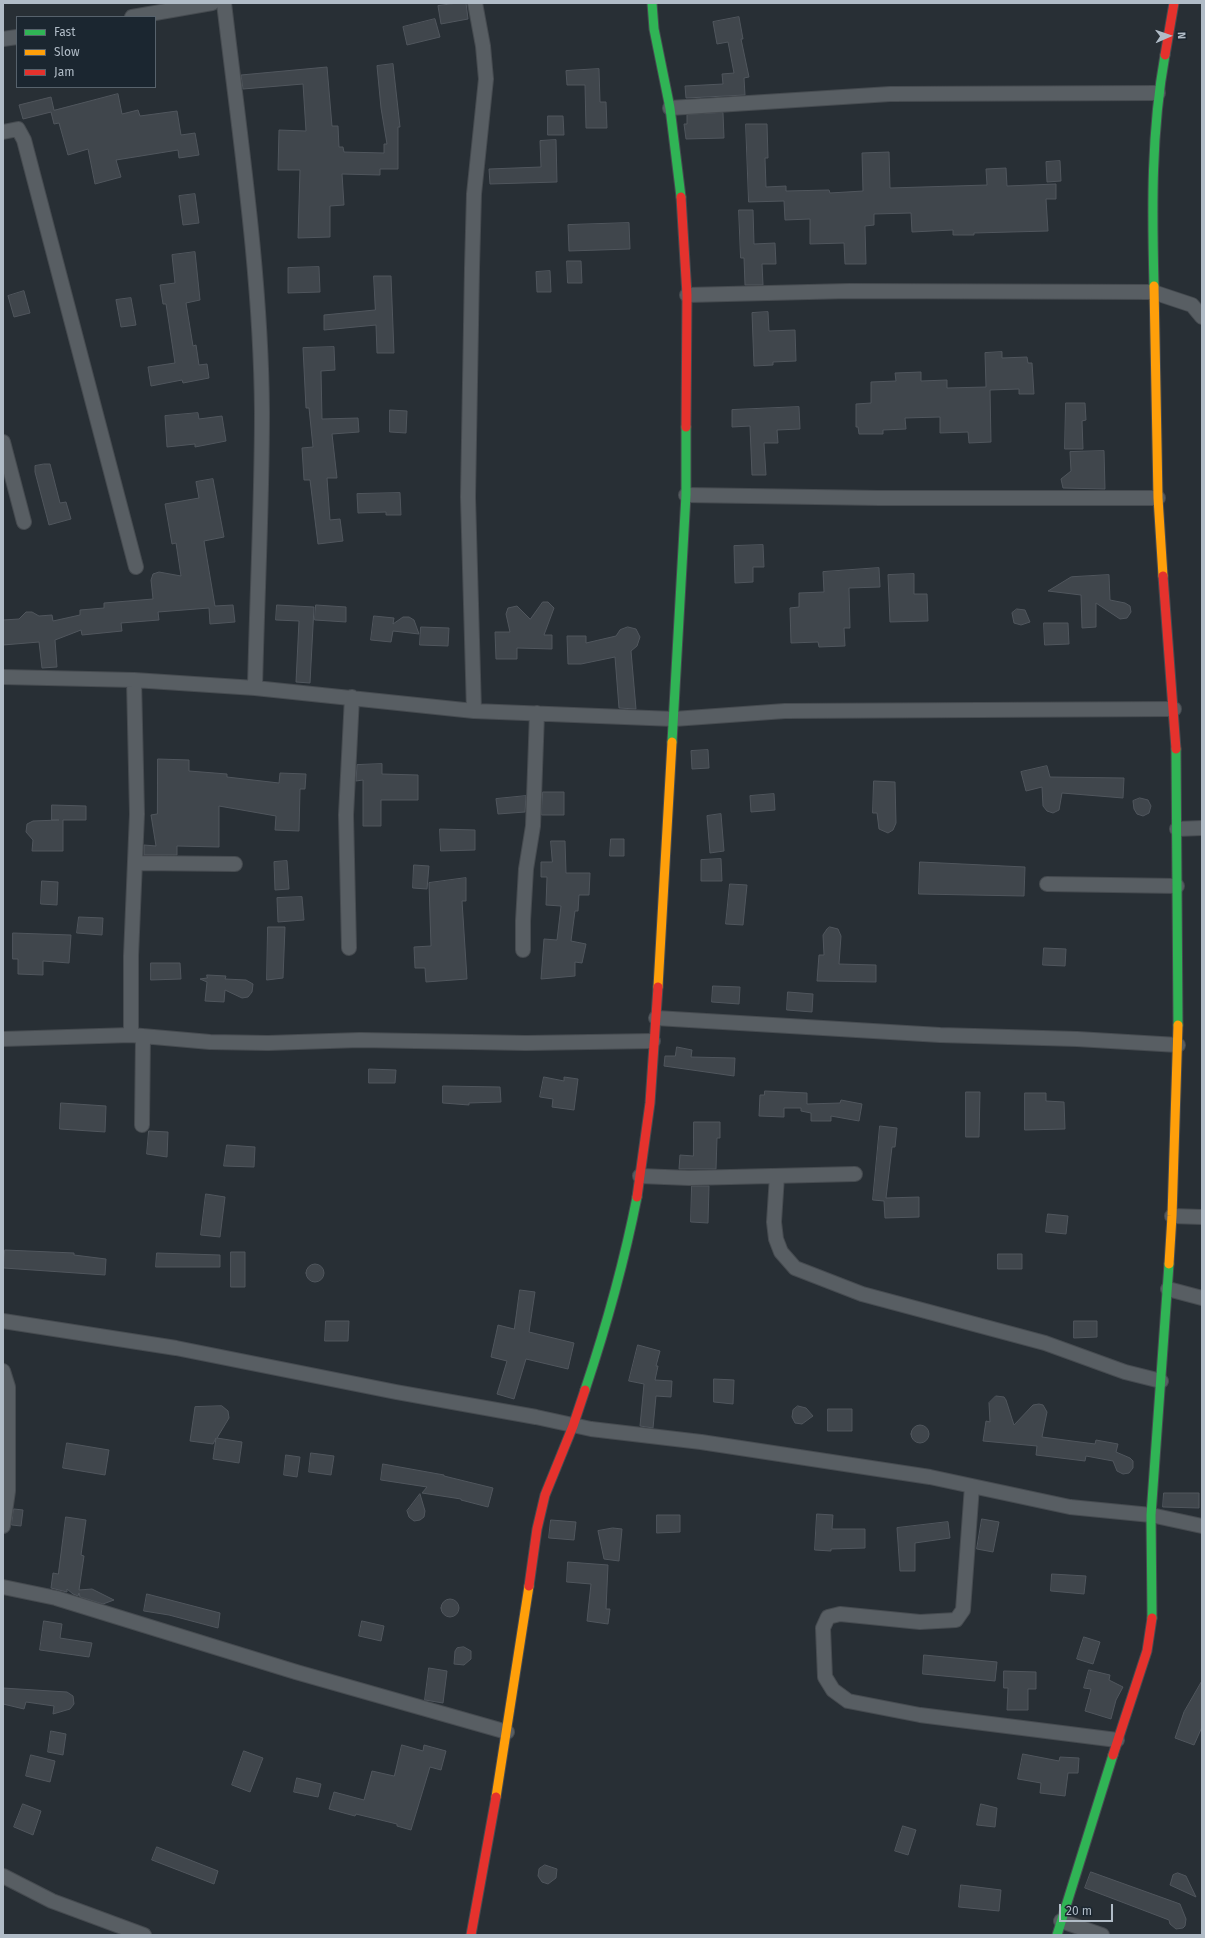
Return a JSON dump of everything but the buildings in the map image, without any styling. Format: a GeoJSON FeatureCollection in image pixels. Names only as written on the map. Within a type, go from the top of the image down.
{"type":"FeatureCollection","features":[{"type":"Feature","properties":{"kind":"street"},"geometry":{"type":"LineString","coordinates":[[138,16],[212,3]]}},
{"type":"Feature","properties":{"kind":"street"},"geometry":{"type":"LineString","coordinates":[[224,3],[249,218],[258,324],[262,411],[255,688]]}},
{"type":"Feature","properties":{"kind":"street"},"geometry":{"type":"LineString","coordinates":[[474,711],[468,497],[472,276],[474,194],[486,79],[483,46],[475,3]]}},
{"type":"Feature","properties":{"kind":"street"},"geometry":{"type":"LineString","coordinates":[[471,1935],[508,1732],[537,1529],[545,1495],[573,1426],[608,1319],[629,1237],[640,1176],[650,1103],[674,719],[686,495],[687,295],[680,187],[670,108],[654,29],[652,3]]}},
{"type":"Feature","properties":{"kind":"street"},"geometry":{"type":"LineString","coordinates":[[1057,1935],[1117,1740],[1147,1651],[1152,1622],[1151,1515],[1168,1289],[1178,1045],[1177,829],[1174,709],[1161,554],[1158,498],[1152,189],[1158,93],[1174,3]]}},
{"type":"Feature","properties":{"kind":"street"},"geometry":{"type":"LineString","coordinates":[[3,39],[16,37]]}},
{"type":"Feature","properties":{"kind":"street"},"geometry":{"type":"LineString","coordinates":[[670,108],[890,94],[1043,92],[1158,93]]}},
{"type":"Feature","properties":{"kind":"street"},"geometry":{"type":"LineString","coordinates":[[3,132],[18,129],[24,140],[136,567]]}},
{"type":"Feature","properties":{"kind":"street"},"geometry":{"type":"LineString","coordinates":[[687,295],[849,291],[1153,292],[1192,305],[1202,317]]}},
{"type":"Feature","properties":{"kind":"street"},"geometry":{"type":"LineString","coordinates":[[3,442],[24,522]]}},
{"type":"Feature","properties":{"kind":"street"},"geometry":{"type":"LineString","coordinates":[[686,495],[879,498],[1158,498]]}},
{"type":"Feature","properties":{"kind":"street"},"geometry":{"type":"LineString","coordinates":[[3,677],[134,680],[255,688],[474,711],[674,719],[785,711],[1174,709]]}},
{"type":"Feature","properties":{"kind":"street"},"geometry":{"type":"LineString","coordinates":[[134,680],[137,814],[131,956],[142,1125]]}},
{"type":"Feature","properties":{"kind":"street"},"geometry":{"type":"LineString","coordinates":[[349,948],[346,815],[352,697]]}},
{"type":"Feature","properties":{"kind":"street"},"geometry":{"type":"LineString","coordinates":[[523,950],[526,869],[533,826],[537,713]]}},
{"type":"Feature","properties":{"kind":"street"},"geometry":{"type":"LineString","coordinates":[[1177,829],[1202,828]]}},
{"type":"Feature","properties":{"kind":"street"},"geometry":{"type":"LineString","coordinates":[[136,863],[235,864]]}},
{"type":"Feature","properties":{"kind":"street"},"geometry":{"type":"LineString","coordinates":[[1047,884],[1177,886]]}},
{"type":"Feature","properties":{"kind":"street"},"geometry":{"type":"LineString","coordinates":[[656,1018],[940,1035],[1077,1039],[1178,1045]]}},
{"type":"Feature","properties":{"kind":"street"},"geometry":{"type":"LineString","coordinates":[[3,1039],[137,1036],[210,1042],[268,1043],[360,1040],[526,1043],[653,1041]]}},
{"type":"Feature","properties":{"kind":"street"},"geometry":{"type":"LineString","coordinates":[[640,1176],[777,1176],[856,1174]]}},
{"type":"Feature","properties":{"kind":"street"},"geometry":{"type":"LineString","coordinates":[[777,1176],[774,1222],[776,1239],[781,1252],[795,1268],[868,1296],[1045,1343],[1125,1372],[1161,1381]]}},
{"type":"Feature","properties":{"kind":"street"},"geometry":{"type":"LineString","coordinates":[[1172,1216],[1202,1217]]}},
{"type":"Feature","properties":{"kind":"street"},"geometry":{"type":"LineString","coordinates":[[1168,1289],[1202,1298]]}},
{"type":"Feature","properties":{"kind":"street"},"geometry":{"type":"LineString","coordinates":[[3,1321],[176,1348],[396,1392],[536,1417],[573,1426],[700,1442],[922,1476],[1070,1507],[1151,1515],[1202,1526]]}},
{"type":"Feature","properties":{"kind":"street"},"geometry":{"type":"LineString","coordinates":[[3,1371],[8,1387],[8,1491],[3,1526]]}},
{"type":"Feature","properties":{"kind":"street"},"geometry":{"type":"LineString","coordinates":[[972,1486],[963,1610],[956,1620],[920,1622],[840,1614],[828,1617],[823,1628],[824,1676],[833,1690],[848,1701],[920,1715],[1117,1740]]}},
{"type":"Feature","properties":{"kind":"street"},"geometry":{"type":"LineString","coordinates":[[3,1587],[56,1598],[296,1672],[508,1732]]}},
{"type":"Feature","properties":{"kind":"street"},"geometry":{"type":"LineString","coordinates":[[3,1876],[52,1900],[144,1935]]}},
{"type":"Feature","properties":{"kind":"street"},"geometry":{"type":"LineString","coordinates":[[1061,1921],[1102,1935]]}},
{"type":"Feature","properties":{"kind":"traffic: fast"},"geometry":{"type":"LineString","coordinates":[[652,3],[654,29],[670,108],[681,197]]}},
{"type":"Feature","properties":{"kind":"traffic: fast"},"geometry":{"type":"LineString","coordinates":[[1154,286],[1153,199],[1155,142],[1160,84],[1165,55]]}},
{"type":"Feature","properties":{"kind":"traffic: fast"},"geometry":{"type":"LineString","coordinates":[[672,742],[686,495],[686,427]]}},
{"type":"Feature","properties":{"kind":"traffic: fast"},"geometry":{"type":"LineString","coordinates":[[1176,749],[1178,1025]]}},
{"type":"Feature","properties":{"kind":"traffic: fast"},"geometry":{"type":"LineString","coordinates":[[585,1390],[614,1295],[637,1197]]}},
{"type":"Feature","properties":{"kind":"traffic: fast"},"geometry":{"type":"LineString","coordinates":[[1152,1618],[1151,1515],[1169,1264]]}},
{"type":"Feature","properties":{"kind":"traffic: fast"},"geometry":{"type":"LineString","coordinates":[[1057,1935],[1113,1755]]}},
{"type":"Feature","properties":{"kind":"traffic: slow"},"geometry":{"type":"LineString","coordinates":[[1154,286],[1158,498],[1163,576]]}},
{"type":"Feature","properties":{"kind":"traffic: slow"},"geometry":{"type":"LineString","coordinates":[[658,987],[672,742]]}},
{"type":"Feature","properties":{"kind":"traffic: slow"},"geometry":{"type":"LineString","coordinates":[[1169,1264],[1178,1025]]}},
{"type":"Feature","properties":{"kind":"traffic: slow"},"geometry":{"type":"LineString","coordinates":[[496,1797],[529,1586]]}},
{"type":"Feature","properties":{"kind":"traffic: jam"},"geometry":{"type":"LineString","coordinates":[[1165,55],[1174,3]]}},
{"type":"Feature","properties":{"kind":"traffic: jam"},"geometry":{"type":"LineString","coordinates":[[681,197],[687,295],[686,427]]}},
{"type":"Feature","properties":{"kind":"traffic: jam"},"geometry":{"type":"LineString","coordinates":[[1163,576],[1176,749]]}},
{"type":"Feature","properties":{"kind":"traffic: jam"},"geometry":{"type":"LineString","coordinates":[[637,1197],[650,1103],[658,987]]}},
{"type":"Feature","properties":{"kind":"traffic: jam"},"geometry":{"type":"LineString","coordinates":[[529,1586],[537,1529],[545,1495],[573,1426],[585,1390]]}},
{"type":"Feature","properties":{"kind":"traffic: jam"},"geometry":{"type":"LineString","coordinates":[[1113,1755],[1147,1651],[1152,1618]]}},
{"type":"Feature","properties":{"kind":"traffic: jam"},"geometry":{"type":"LineString","coordinates":[[471,1935],[496,1797]]}}]}
